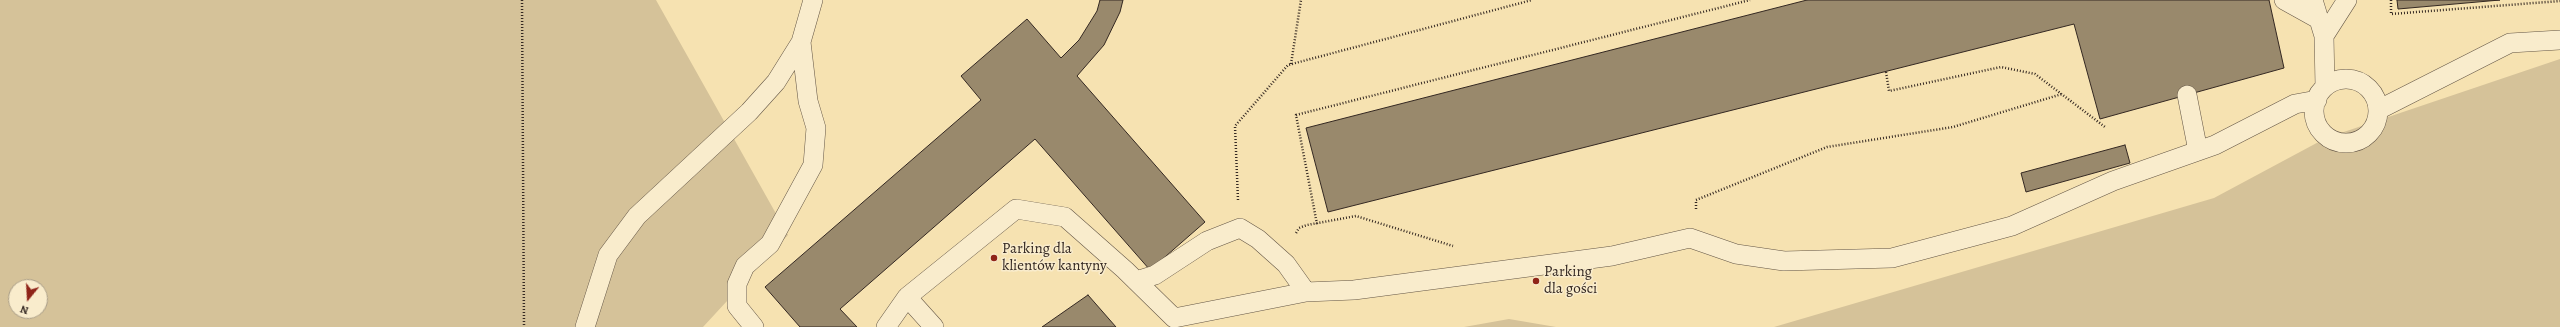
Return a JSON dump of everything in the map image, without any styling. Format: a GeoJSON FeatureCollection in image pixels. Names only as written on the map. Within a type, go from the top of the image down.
{"type":"FeatureCollection","features":[{"type":"Feature","properties":{"kind":"lane"},"geometry":{"type":"LineString","coordinates":[[585,327],[608,255],[629,226],[658,195],[749,112],[776,82],[801,42],[813,0]]}},
{"type":"Feature","properties":{"kind":"lane"},"geometry":{"type":"LineString","coordinates":[[2284,0],[2322,28]]}},
{"type":"Feature","properties":{"kind":"lane"},"geometry":{"type":"LineString","coordinates":[[886,327],[907,297],[1016,209],[1065,218],[1136,281],[1174,318],[1306,292],[1354,290],[1589,260],[1690,238],[1736,254],[1784,261],[1892,258],[2012,226],[2113,181],[2215,145],[2295,104],[2321,94],[2331,83],[2344,79],[2357,81],[2368,88],[2376,98],[2378,110],[2376,121],[2366,135],[2351,143],[2338,142],[2327,137],[2319,127],[2314,116],[2321,94],[2322,28],[2313,0]]}},
{"type":"Feature","properties":{"kind":"lane"},"geometry":{"type":"LineString","coordinates":[[2322,28],[2347,0]]}},
{"type":"Feature","properties":{"kind":"lane"},"geometry":{"type":"LineString","coordinates":[[2378,110],[2510,43],[2560,40]]}},
{"type":"Feature","properties":{"kind":"lane"},"geometry":{"type":"LineString","coordinates":[[754,327],[737,306],[737,284],[745,266],[770,244],[813,165],[816,128],[808,101],[801,42]]}},
{"type":"Feature","properties":{"kind":"lane"},"geometry":{"type":"LineString","coordinates":[[2187,95],[2198,150]]}},
{"type":"Feature","properties":{"kind":"lane"},"geometry":{"type":"LineString","coordinates":[[1136,281],[1155,275],[1207,241],[1240,228],[1258,239],[1286,264],[1306,292]]}},
{"type":"Feature","properties":{"kind":"lane"},"geometry":{"type":"LineString","coordinates":[[907,297],[934,327]]}},
{"type":"Feature","properties":{"kind":"path"},"geometry":{"type":"LineString","coordinates":[[522,0],[524,327]]}},
{"type":"Feature","properties":{"kind":"path"},"geometry":{"type":"LineString","coordinates":[[1291,64],[1301,0]]}},
{"type":"Feature","properties":{"kind":"path"},"geometry":{"type":"LineString","coordinates":[[1240,228],[1235,126],[1291,64],[1532,0]]}},
{"type":"Feature","properties":{"kind":"path"},"geometry":{"type":"LineString","coordinates":[[1317,224],[1296,115],[1750,0]]}},
{"type":"Feature","properties":{"kind":"path"},"geometry":{"type":"LineString","coordinates":[[2391,0],[2391,14],[2560,1]]}},
{"type":"Feature","properties":{"kind":"path"},"geometry":{"type":"LineString","coordinates":[[1886,72],[1889,91],[2001,67],[2035,74],[2105,127]]}},
{"type":"Feature","properties":{"kind":"path"},"geometry":{"type":"LineString","coordinates":[[1696,216],[1696,200],[1827,147],[1953,127],[2062,94]]}},
{"type":"Feature","properties":{"kind":"path"},"geometry":{"type":"LineString","coordinates":[[1298,228],[1356,216],[1457,248]]}},
{"type":"Feature","properties":{"kind":"shaded area"},"geometry":{"type":"Polygon","coordinates":[[[0,0],[656,0],[788,235],[703,327],[0,327],[0,0]]]}},
{"type":"Feature","properties":{"kind":"shaded area"},"geometry":{"type":"Polygon","coordinates":[[[2560,59],[2560,327],[1774,327],[2214,198],[2326,138],[2560,59]]]}},
{"type":"Feature","properties":{"kind":"shaded area"},"geometry":{"type":"Polygon","coordinates":[[[1509,319],[1556,327],[1464,327],[1509,319]]]}},
{"type":"Feature","properties":{"kind":"building"},"geometry":{"type":"Polygon","coordinates":[[[1100,0],[1123,0],[1120,12],[1104,45],[1077,76],[1205,222],[1150,270],[1035,139],[840,309],[857,327],[800,327],[765,287],[981,100],[961,76],[1027,19],[1061,58],[1079,40],[1097,11],[1100,0]]]}},
{"type":"Feature","properties":{"kind":"building"},"geometry":{"type":"Polygon","coordinates":[[[1807,0],[2269,0],[2284,68],[2100,119],[2074,24],[1328,212],[1306,128],[1807,0]]]}},
{"type":"Feature","properties":{"kind":"building"},"geometry":{"type":"Polygon","coordinates":[[[2397,0],[2500,0],[2398,9],[2397,0]]]}},
{"type":"Feature","properties":{"kind":"building"},"geometry":{"type":"Polygon","coordinates":[[[2125,145],[2130,163],[2026,192],[2021,173],[2125,145]]]}},
{"type":"Feature","properties":{"kind":"building"},"geometry":{"type":"Polygon","coordinates":[[[1088,295],[1116,327],[1042,327],[1088,295]]]}},
{"type":"Feature","properties":{"kind":"place","name":"Parking dla klientów kantyny"},"geometry":{"type":"Point","coordinates":[994,258]}},
{"type":"Feature","properties":{"kind":"place","name":"Parking dla gości"},"geometry":{"type":"Point","coordinates":[1536,281]}}]}
